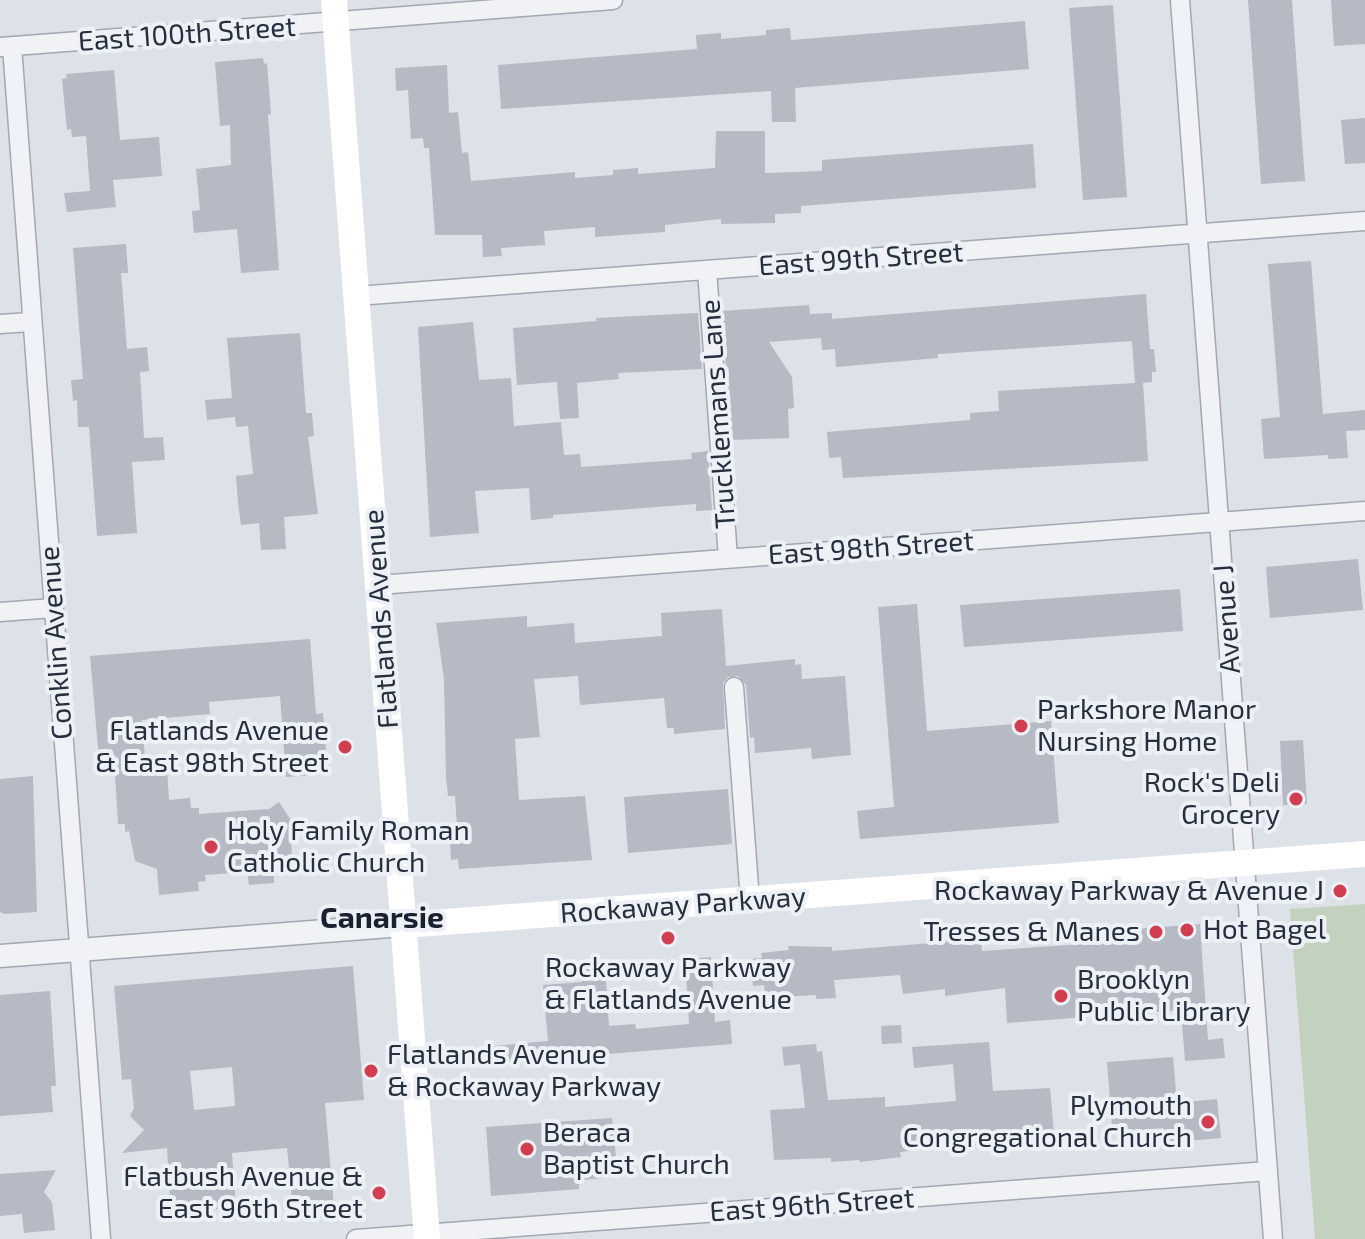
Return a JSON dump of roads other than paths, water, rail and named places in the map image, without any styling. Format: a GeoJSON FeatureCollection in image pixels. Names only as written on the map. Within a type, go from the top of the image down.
{"type":"FeatureCollection","features":[{"type":"Feature","properties":{"kind":"main road","name":"Flatlands Avenue"},"geometry":{"type":"LineString","coordinates":[[334,11],[427,1236]]}},
{"type":"Feature","properties":{"kind":"main road","name":"Rockaway Parkway"},"geometry":{"type":"LineString","coordinates":[[403,925],[1365,854]]}},
{"type":"Feature","properties":{"kind":"street","name":"East 100th Street"},"geometry":{"type":"LineString","coordinates":[[6,46],[334,11],[613,0]]}},
{"type":"Feature","properties":{"kind":"street","name":"Avenue J"},"geometry":{"type":"LineString","coordinates":[[1180,0],[1273,1239]]}},
{"type":"Feature","properties":{"kind":"street","name":"Conklin Avenue"},"geometry":{"type":"LineString","coordinates":[[6,46],[101,1239]]}},
{"type":"Feature","properties":{"kind":"street","name":"East 99th Street"},"geometry":{"type":"LineString","coordinates":[[356,296],[1365,221]]}},
{"type":"Feature","properties":{"kind":"street","name":"Trucklemans Lane"},"geometry":{"type":"LineString","coordinates":[[707,270],[728,558]]}},
{"type":"Feature","properties":{"kind":"street"},"geometry":{"type":"LineString","coordinates":[[0,324],[30,322]]}},
{"type":"Feature","properties":{"kind":"street","name":"East 98th Street"},"geometry":{"type":"LineString","coordinates":[[378,585],[1365,511]]}},
{"type":"Feature","properties":{"kind":"street"},"geometry":{"type":"LineString","coordinates":[[0,612],[53,608]]}},
{"type":"Feature","properties":{"kind":"street"},"geometry":{"type":"LineString","coordinates":[[734,687],[750,900]]}},
{"type":"Feature","properties":{"kind":"street","name":"Rockaway Parkway"},"geometry":{"type":"LineString","coordinates":[[0,956],[403,925]]}},
{"type":"Feature","properties":{"kind":"street","name":"East 96th Street"},"geometry":{"type":"LineString","coordinates":[[356,1239],[1268,1171]]}},
{"type":"Feature","properties":{"kind":"place","name":"Parkshore Manor Nursing Home"},"geometry":{"type":"Point","coordinates":[1021,726]}},
{"type":"Feature","properties":{"kind":"place","name":"Flatlands Avenue & East 98th Street"},"geometry":{"type":"Point","coordinates":[345,747]}},
{"type":"Feature","properties":{"kind":"place","name":"Rock's Deli Grocery"},"geometry":{"type":"Point","coordinates":[1296,799]}},
{"type":"Feature","properties":{"kind":"place","name":"Holy Family Roman Catholic Church"},"geometry":{"type":"Point","coordinates":[211,847]}},
{"type":"Feature","properties":{"kind":"place","name":"Rockaway Parkway & Avenue J"},"geometry":{"type":"Point","coordinates":[1340,891]}},
{"type":"Feature","properties":{"kind":"place","name":"Hot Bagel"},"geometry":{"type":"Point","coordinates":[1187,930]}},
{"type":"Feature","properties":{"kind":"place","name":"Tresses & Manes"},"geometry":{"type":"Point","coordinates":[1156,932]}},
{"type":"Feature","properties":{"kind":"place","name":"Rockaway Parkway & Flatlands Avenue"},"geometry":{"type":"Point","coordinates":[668,938]}},
{"type":"Feature","properties":{"kind":"place","name":"Brooklyn Public Library"},"geometry":{"type":"Point","coordinates":[1061,996]}},
{"type":"Feature","properties":{"kind":"place","name":"Flatlands Avenue & Rockaway Parkway"},"geometry":{"type":"Point","coordinates":[371,1071]}},
{"type":"Feature","properties":{"kind":"place","name":"Plymouth Congregational Church"},"geometry":{"type":"Point","coordinates":[1208,1122]}},
{"type":"Feature","properties":{"kind":"place","name":"Beraca Baptist Church"},"geometry":{"type":"Point","coordinates":[527,1149]}},
{"type":"Feature","properties":{"kind":"place","name":"Flatbush Avenue & East 96th Street"},"geometry":{"type":"Point","coordinates":[379,1193]}},
{"type":"Feature","properties":{"kind":"district","name":"Canarsie"},"geometry":{"type":"Point","coordinates":[382,918]}}]}
